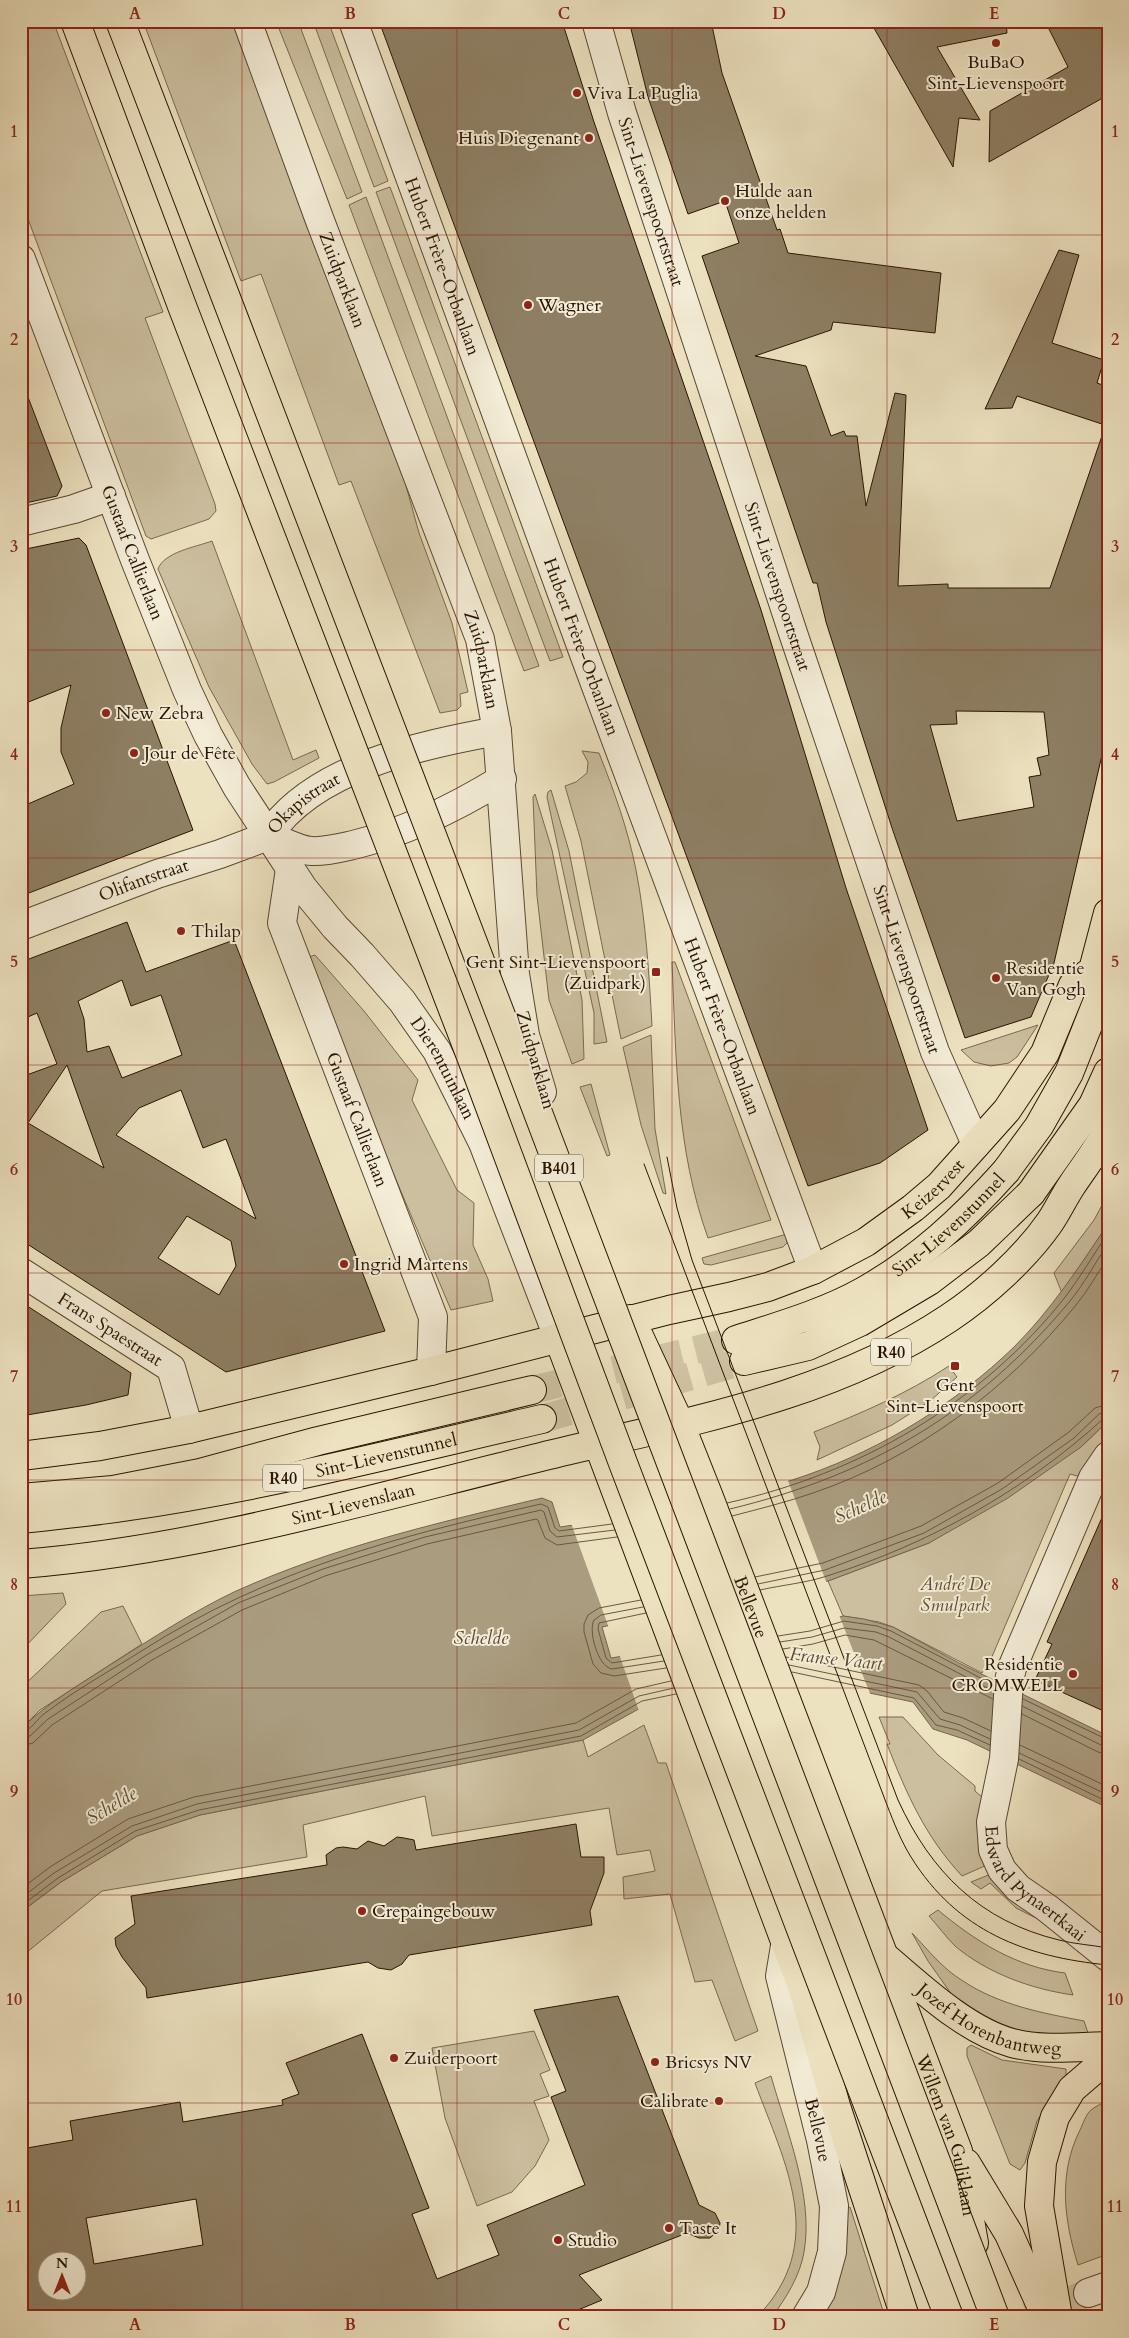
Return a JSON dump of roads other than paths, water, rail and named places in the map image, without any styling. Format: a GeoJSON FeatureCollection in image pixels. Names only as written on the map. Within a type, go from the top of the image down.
{"type":"FeatureCollection","features":[{"type":"Feature","properties":{"kind":"main road","name":"B401"},"geometry":{"type":"LineString","coordinates":[[75,21],[189,324],[472,1059],[949,2317]]}},
{"type":"Feature","properties":{"kind":"main road","name":"B401"},"geometry":{"type":"LineString","coordinates":[[120,21],[499,1010],[995,2317]]}},
{"type":"Feature","properties":{"kind":"main road"},"geometry":{"type":"LineString","coordinates":[[1093,970],[1108,913]]}},
{"type":"Feature","properties":{"kind":"main road","name":"Keizervest"},"geometry":{"type":"LineString","coordinates":[[631,1319],[768,1287],[813,1270],[866,1242],[913,1208],[939,1186],[1007,1110],[1045,1053],[1074,984],[1093,970]]}},
{"type":"Feature","properties":{"kind":"main road","name":"Sint-Lievenstunnel"},"geometry":{"type":"LineString","coordinates":[[1093,970],[1100,995],[1069,1073],[1039,1126],[1006,1172],[943,1236],[900,1268],[863,1292],[811,1315],[740,1351],[808,1346],[860,1322],[929,1281],[979,1243],[1031,1193],[1094,1105],[1108,1072]]}},
{"type":"Feature","properties":{"kind":"main road","name":"R40"},"geometry":{"type":"LineString","coordinates":[[680,1424],[748,1406],[839,1375],[894,1351],[949,1318],[998,1280],[1036,1240],[1050,1222],[1108,1129]]}},
{"type":"Feature","properties":{"kind":"main road"},"geometry":{"type":"LineString","coordinates":[[21,1456],[100,1446],[189,1429],[431,1371],[631,1319]]}},
{"type":"Feature","properties":{"kind":"main road","name":"Bellevue"},"geometry":{"type":"LineString","coordinates":[[631,1319],[680,1424],[884,1956]]}},
{"type":"Feature","properties":{"kind":"main road"},"geometry":{"type":"LineString","coordinates":[[558,1337],[786,1940],[803,1989],[836,2106],[905,2317]]}},
{"type":"Feature","properties":{"kind":"main road","name":"Sint-Lievenstunnel"},"geometry":{"type":"LineString","coordinates":[[21,1498],[113,1490],[200,1473],[318,1441],[532,1390]]}},
{"type":"Feature","properties":{"kind":"main road","name":"Sint-Lievenstunnel"},"geometry":{"type":"LineString","coordinates":[[21,1518],[123,1507],[197,1495],[289,1477],[542,1419]]}},
{"type":"Feature","properties":{"kind":"main road","name":"Sint-Lievenslaan"},"geometry":{"type":"LineString","coordinates":[[21,1564],[135,1551],[256,1528],[680,1424]]}},
{"type":"Feature","properties":{"kind":"main road","name":"Jozef Horenbantweg"},"geometry":{"type":"LineString","coordinates":[[884,1956],[936,1999],[979,2029],[1011,2043],[1048,2048],[1108,2046]]}},
{"type":"Feature","properties":{"kind":"main road","name":"Willem van Guliklaan"},"geometry":{"type":"LineString","coordinates":[[884,1956],[958,2151],[976,2252],[1001,2317]]}},
{"type":"Feature","properties":{"kind":"main road"},"geometry":{"type":"LineString","coordinates":[[803,1989],[841,2014],[963,2317]]}},
{"type":"Feature","properties":{"kind":"main road"},"geometry":{"type":"LineString","coordinates":[[1058,2317],[1040,2206],[1042,2162],[1055,2117],[1072,2089],[1108,2058]]}},
{"type":"Feature","properties":{"kind":"main road"},"geometry":{"type":"LineString","coordinates":[[958,2151],[1009,2234],[1046,2317]]}},
{"type":"Feature","properties":{"kind":"street","name":"Zuidparklaan"},"geometry":{"type":"LineString","coordinates":[[247,21],[319,218],[480,639],[497,731],[502,779],[511,932],[525,1035],[540,1086],[631,1319]]}},
{"type":"Feature","properties":{"kind":"street","name":"Hubert Frère-Orbanlaan"},"geometry":{"type":"LineString","coordinates":[[353,21],[813,1270]]}},
{"type":"Feature","properties":{"kind":"street","name":"Sint-Lievenspoortstraat"},"geometry":{"type":"LineString","coordinates":[[596,21],[622,113],[794,636],[935,1052],[976,1144]]}},
{"type":"Feature","properties":{"kind":"street","name":"Gustaaf Callierlaan"},"geometry":{"type":"LineString","coordinates":[[21,259],[111,496],[195,706],[237,787],[268,836]]}},
{"type":"Feature","properties":{"kind":"street"},"geometry":{"type":"LineString","coordinates":[[21,522],[74,509],[111,496]]}},
{"type":"Feature","properties":{"kind":"street","name":"Okapistraat"},"geometry":{"type":"LineString","coordinates":[[497,731],[426,745],[369,764],[336,779],[299,802],[276,823],[268,836],[311,851],[340,848],[376,840],[407,829],[444,812],[502,779]]}},
{"type":"Feature","properties":{"kind":"street","name":"Dierentuinlaan"},"geometry":{"type":"LineString","coordinates":[[268,836],[290,869],[335,927],[402,1001],[437,1051],[483,1143],[558,1337]]}},
{"type":"Feature","properties":{"kind":"street","name":"Olifantstraat"},"geometry":{"type":"LineString","coordinates":[[21,926],[157,874],[268,836]]}},
{"type":"Feature","properties":{"kind":"street","name":"Gustaaf Callierlaan"},"geometry":{"type":"LineString","coordinates":[[290,869],[282,923],[433,1317],[431,1371]]}},
{"type":"Feature","properties":{"kind":"street","name":"Frans Spaestraat"},"geometry":{"type":"LineString","coordinates":[[21,1272],[171,1368],[189,1429]]}},
{"type":"Feature","properties":{"kind":"street","name":"Edward Pynaertkaai"},"geometry":{"type":"LineString","coordinates":[[1108,1456],[1093,1478],[1018,1654],[1009,1680],[1004,1759],[991,1822],[993,1850],[1002,1870],[1018,1888],[1047,1908],[1108,1957]]}},
{"type":"Feature","properties":{"kind":"street","name":"Bellevue"},"geometry":{"type":"LineString","coordinates":[[786,1940],[780,1976],[821,2140],[834,2206],[832,2252],[821,2292],[806,2317]]}},
{"type":"Feature","properties":{"kind":"water","name":"Schelde"},"geometry":{"type":"Polygon","coordinates":[[[1108,1224],[1108,1421],[1081,1447],[1008,1498],[929,1543],[828,1581],[602,1627],[611,1658],[809,1626],[843,1616],[864,1619],[893,1627],[959,1663],[1108,1736],[1108,1808],[967,1740],[933,1729],[913,1702],[782,1675],[644,1706],[583,1740],[200,1815],[137,1836],[61,1882],[21,1912],[21,1729],[54,1702],[127,1654],[188,1616],[234,1592],[271,1576],[347,1549],[425,1527],[542,1498],[552,1502],[560,1527],[622,1518],[716,1501],[777,1485],[836,1464],[918,1422],[968,1387],[992,1367],[1014,1347],[1040,1318],[1064,1288],[1108,1224]]]}},
{"type":"Feature","properties":{"kind":"tunnel"},"geometry":{"type":"LineString","coordinates":[[532,1390],[736,1340]]}},
{"type":"Feature","properties":{"kind":"tunnel"},"geometry":{"type":"LineString","coordinates":[[542,1419],[744,1361]]}},
{"type":"Feature","properties":{"kind":"tunnel"},"geometry":{"type":"LineString","coordinates":[[1028,2317],[1088,2293]]}},
{"type":"Feature","properties":{"kind":"tram line"},"geometry":{"type":"LineString","coordinates":[[667,1157],[677,1208],[692,1260],[898,1800],[911,1826],[926,1850],[943,1871],[961,1890],[982,1906],[1005,1920],[1031,1931],[1065,1941],[1108,1948]]}},
{"type":"Feature","properties":{"kind":"tram line"},"geometry":{"type":"LineString","coordinates":[[644,1164],[887,1805],[907,1851],[929,1883],[950,1904],[972,1922],[996,1936],[1021,1947],[1049,1955],[1108,1965]]}},
{"type":"Feature","properties":{"kind":"place","name":"BuBaO Sint-Lievenspoort"},"geometry":{"type":"Point","coordinates":[996,43]}},
{"type":"Feature","properties":{"kind":"place","name":"Viva La Puglia"},"geometry":{"type":"Point","coordinates":[577,93]}},
{"type":"Feature","properties":{"kind":"place","name":"Huis Diegenant"},"geometry":{"type":"Point","coordinates":[589,138]}},
{"type":"Feature","properties":{"kind":"place","name":"Hulde aan onze helden"},"geometry":{"type":"Point","coordinates":[725,201]}},
{"type":"Feature","properties":{"kind":"place","name":"Wagner"},"geometry":{"type":"Point","coordinates":[528,305]}},
{"type":"Feature","properties":{"kind":"place","name":"New Zebra"},"geometry":{"type":"Point","coordinates":[106,713]}},
{"type":"Feature","properties":{"kind":"place","name":"Jour de Fête"},"geometry":{"type":"Point","coordinates":[134,753]}},
{"type":"Feature","properties":{"kind":"place","name":"Thilap"},"geometry":{"type":"Point","coordinates":[181,931]}},
{"type":"Feature","properties":{"kind":"place","name":"Gent Sint-Lievenspoort (Zuidpark)"},"geometry":{"type":"Point","coordinates":[656,972]}},
{"type":"Feature","properties":{"kind":"place","name":"Residentie Van Gogh"},"geometry":{"type":"Point","coordinates":[996,978]}},
{"type":"Feature","properties":{"kind":"place","name":"Ingrid Martens"},"geometry":{"type":"Point","coordinates":[344,1264]}},
{"type":"Feature","properties":{"kind":"place","name":"Gent Sint-Lievenspoort"},"geometry":{"type":"Point","coordinates":[955,1366]}},
{"type":"Feature","properties":{"kind":"place","name":"Residentie CROMWELL"},"geometry":{"type":"Point","coordinates":[1073,1674]}},
{"type":"Feature","properties":{"kind":"place","name":"Crepaingebouw"},"geometry":{"type":"Point","coordinates":[362,1911]}},
{"type":"Feature","properties":{"kind":"place","name":"Zuiderpoort"},"geometry":{"type":"Point","coordinates":[394,2058]}},
{"type":"Feature","properties":{"kind":"place","name":"Bricsys NV"},"geometry":{"type":"Point","coordinates":[655,2062]}},
{"type":"Feature","properties":{"kind":"place","name":"Calibrate"},"geometry":{"type":"Point","coordinates":[719,2101]}},
{"type":"Feature","properties":{"kind":"place","name":"Taste It"},"geometry":{"type":"Point","coordinates":[669,2228]}},
{"type":"Feature","properties":{"kind":"place","name":"Studio"},"geometry":{"type":"Point","coordinates":[558,2240]}},
{"type":"Feature","properties":{"kind":"park label","name":"André De Smulpark"},"geometry":{"type":"Point","coordinates":[955,1594]}},
{"type":"Feature","properties":{"kind":"water label","name":"Franse Vaart"},"geometry":{"type":"Point","coordinates":[836,1658]}}]}
